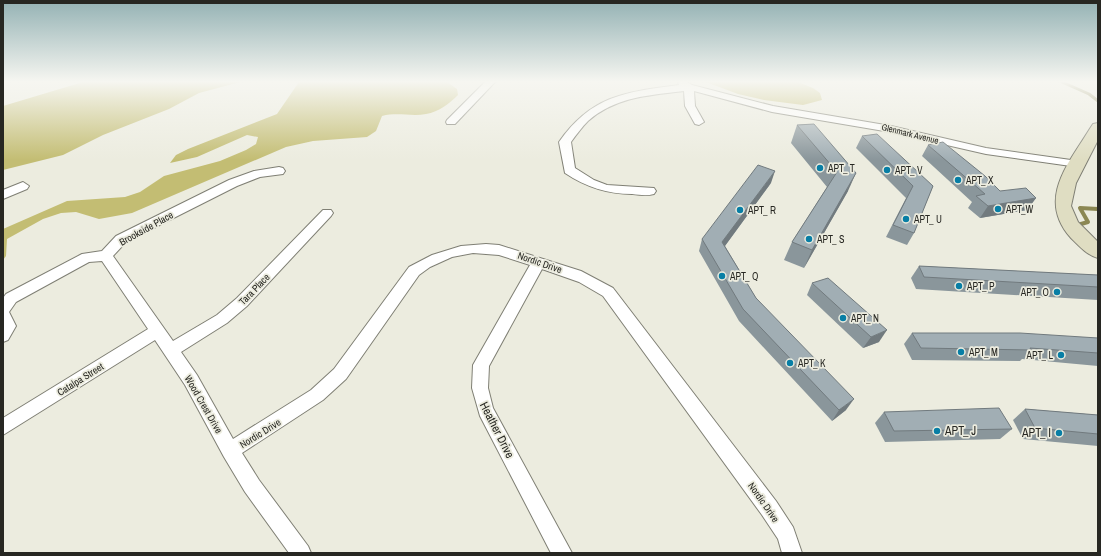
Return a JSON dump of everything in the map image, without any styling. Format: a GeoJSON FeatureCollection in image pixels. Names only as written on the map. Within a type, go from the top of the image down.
{"type":"FeatureCollection","features":[{"type":"Feature","properties":{"kind":"street"},"geometry":{"type":"LineString","coordinates":[[451,122],[465,108]]}},
{"type":"Feature","properties":{"kind":"street","name":"Glenmark Avenue"},"geometry":{"type":"LineString","coordinates":[[599,108],[584,118],[565,142],[569,170],[585,181],[608,190],[650,191]]}},
{"type":"Feature","properties":{"kind":"street"},"geometry":{"type":"LineString","coordinates":[[691,108],[699,122]]}},
{"type":"Feature","properties":{"kind":"street","name":"Glenmark Avenue"},"geometry":{"type":"LineString","coordinates":[[768,108],[891,129],[979,150],[1078,164]]}},
{"type":"Feature","properties":{"kind":"street"},"geometry":{"type":"LineString","coordinates":[[1098,127],[1069,178],[1062,197],[1064,214],[1079,235],[1098,252]]}},
{"type":"Feature","properties":{"kind":"street","name":"Brookside Place"},"geometry":{"type":"LineString","coordinates":[[106,256],[121,239],[227,186],[258,174],[278,171]]}},
{"type":"Feature","properties":{"kind":"street"},"geometry":{"type":"LineString","coordinates":[[3,195],[23,186]]}},
{"type":"Feature","properties":{"kind":"street","name":"Tara Place"},"geometry":{"type":"LineString","coordinates":[[170,351],[222,319],[242,302],[327,213]]}},
{"type":"Feature","properties":{"kind":"street","name":"Nordic Drive"},"geometry":{"type":"LineString","coordinates":[[230,451],[317,395],[340,374],[403,285],[414,272],[428,261],[448,253],[471,249],[493,249],[513,253],[538,263],[581,276],[596,283],[608,292],[769,508],[786,534],[792,553]]}},
{"type":"Feature","properties":{"kind":"street"},"geometry":{"type":"LineString","coordinates":[[3,308],[11,298],[77,262],[87,257],[106,256]]}},
{"type":"Feature","properties":{"kind":"street","name":"Wood Crest Drive"},"geometry":{"type":"LineString","coordinates":[[106,256],[191,380],[230,451],[300,553]]}},
{"type":"Feature","properties":{"kind":"street","name":"Heather Drive"},"geometry":{"type":"LineString","coordinates":[[538,263],[481,365],[478,383],[480,399],[562,553]]}},
{"type":"Feature","properties":{"kind":"street"},"geometry":{"type":"LineString","coordinates":[[3,315],[8,326],[3,336]]}},
{"type":"Feature","properties":{"kind":"street","name":"Catalpa Street"},"geometry":{"type":"LineString","coordinates":[[3,427],[157,331]]}},
{"type":"Feature","properties":{"kind":"shaded area"},"geometry":{"type":"Polygon","coordinates":[[[3,108],[171,108],[103,135],[63,155],[3,170],[3,108]]]}},
{"type":"Feature","properties":{"kind":"shaded area"},"geometry":{"type":"Polygon","coordinates":[[[281,108],[442,108],[431,113],[421,115],[394,114],[382,116],[376,131],[367,137],[313,141],[286,147],[132,213],[99,219],[76,212],[61,213],[43,219],[7,239],[6,256],[3,260],[3,229],[67,201],[125,197],[140,192],[164,176],[220,161],[256,144],[258,137],[247,135],[197,157],[170,163],[176,155],[188,149],[277,114],[281,108]]]}},
{"type":"Feature","properties":{"kind":"building"},"geometry":{"type":"Polygon","coordinates":[[[814,124],[856,173],[812,250],[792,242],[837,172],[797,125],[814,124]]]}},
{"type":"Feature","properties":{"kind":"building"},"geometry":{"type":"Polygon","coordinates":[[[877,134],[933,186],[914,233],[893,225],[913,186],[862,136],[877,134]]]}},
{"type":"Feature","properties":{"kind":"building"},"geometry":{"type":"Polygon","coordinates":[[[943,142],[985,176],[1000,191],[1026,188],[1036,198],[988,206],[976,196],[985,194],[928,145],[943,142]]]}},
{"type":"Feature","properties":{"kind":"building"},"geometry":{"type":"Polygon","coordinates":[[[758,165],[775,171],[722,242],[756,298],[854,399],[839,410],[743,309],[702,239],[758,165]]]}},
{"type":"Feature","properties":{"kind":"building"},"geometry":{"type":"Polygon","coordinates":[[[919,266],[1098,275],[1098,287],[924,277],[919,266]]]}},
{"type":"Feature","properties":{"kind":"building"},"geometry":{"type":"Polygon","coordinates":[[[828,278],[887,330],[871,337],[812,283],[828,278]]]}},
{"type":"Feature","properties":{"kind":"building"},"geometry":{"type":"Polygon","coordinates":[[[912,333],[1020,333],[1098,338],[1098,353],[1030,348],[1031,350],[921,348],[912,333]]]}},
{"type":"Feature","properties":{"kind":"building"},"geometry":{"type":"Polygon","coordinates":[[[999,408],[1012,429],[894,431],[884,412],[999,408]]]}},
{"type":"Feature","properties":{"kind":"building"},"geometry":{"type":"Polygon","coordinates":[[[1025,409],[1098,415],[1098,434],[1035,428],[1025,409]]]}},
{"type":"Feature","properties":{"kind":"waterway"},"geometry":{"type":"LineString","coordinates":[[1078,229],[1081,224],[1088,222],[1080,208],[1098,209]]}},
{"type":"Feature","properties":{"kind":"place","name":"APT_ T"},"geometry":{"type":"Point","coordinates":[820,168]}},
{"type":"Feature","properties":{"kind":"place","name":"APT_ V"},"geometry":{"type":"Point","coordinates":[887,170]}},
{"type":"Feature","properties":{"kind":"place","name":"APT_ X"},"geometry":{"type":"Point","coordinates":[958,180]}},
{"type":"Feature","properties":{"kind":"place","name":"APT_W"},"geometry":{"type":"Point","coordinates":[998,209]}},
{"type":"Feature","properties":{"kind":"place","name":"APT_ R"},"geometry":{"type":"Point","coordinates":[740,210]}},
{"type":"Feature","properties":{"kind":"place","name":"APT_ U"},"geometry":{"type":"Point","coordinates":[906,219]}},
{"type":"Feature","properties":{"kind":"place","name":"APT_ S"},"geometry":{"type":"Point","coordinates":[809,239]}},
{"type":"Feature","properties":{"kind":"place","name":"APT_ Q"},"geometry":{"type":"Point","coordinates":[722,276]}},
{"type":"Feature","properties":{"kind":"place","name":"APT_ P"},"geometry":{"type":"Point","coordinates":[959,286]}},
{"type":"Feature","properties":{"kind":"place","name":"APT_ O"},"geometry":{"type":"Point","coordinates":[1057,292]}},
{"type":"Feature","properties":{"kind":"place","name":"APT_ N"},"geometry":{"type":"Point","coordinates":[843,318]}},
{"type":"Feature","properties":{"kind":"place","name":"APT_ M"},"geometry":{"type":"Point","coordinates":[961,352]}},
{"type":"Feature","properties":{"kind":"place","name":"APT_ L"},"geometry":{"type":"Point","coordinates":[1061,355]}},
{"type":"Feature","properties":{"kind":"place","name":"APT_ K"},"geometry":{"type":"Point","coordinates":[790,363]}},
{"type":"Feature","properties":{"kind":"place","name":"APT_ J"},"geometry":{"type":"Point","coordinates":[937,431]}},
{"type":"Feature","properties":{"kind":"place","name":"APT_ I"},"geometry":{"type":"Point","coordinates":[1059,433]}}]}
